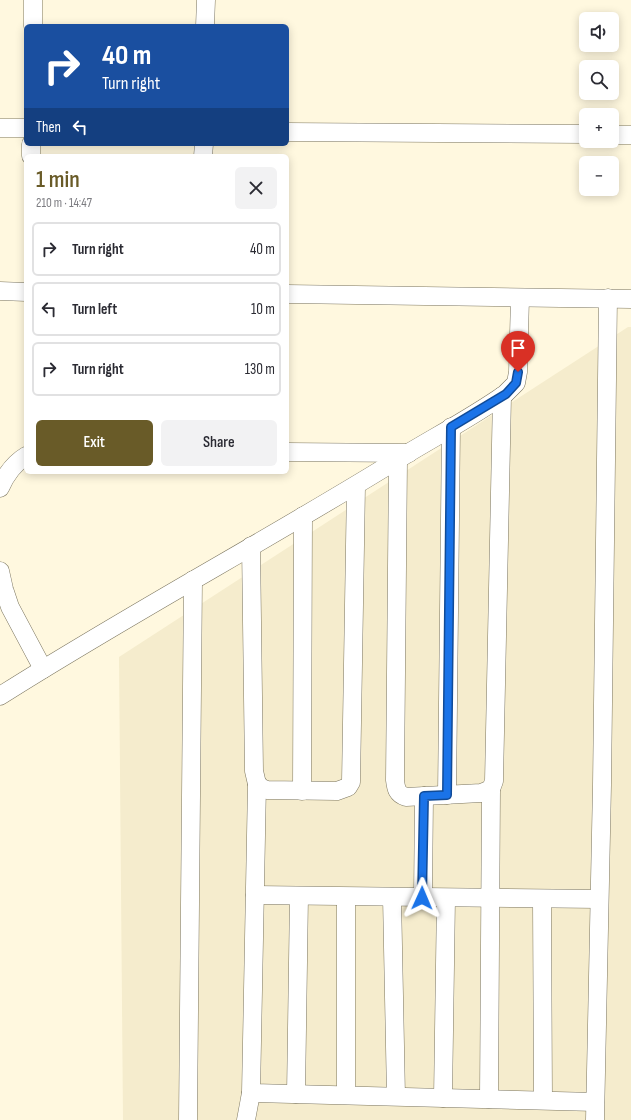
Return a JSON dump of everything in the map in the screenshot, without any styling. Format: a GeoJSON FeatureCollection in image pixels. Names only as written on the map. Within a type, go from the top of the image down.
{"type":"FeatureCollection","features":[{"type":"Feature","properties":{"kind":"street"},"geometry":{"type":"LineString","coordinates":[[33,0],[33,24]]}},
{"type":"Feature","properties":{"kind":"street"},"geometry":{"type":"LineString","coordinates":[[205,24],[206,0]]}},
{"type":"Feature","properties":{"kind":"street"},"geometry":{"type":"LineString","coordinates":[[0,128],[24,128]]}},
{"type":"Feature","properties":{"kind":"street"},"geometry":{"type":"LineString","coordinates":[[289,132],[579,134]]}},
{"type":"Feature","properties":{"kind":"street"},"geometry":{"type":"LineString","coordinates":[[619,135],[631,135]]}},
{"type":"Feature","properties":{"kind":"street"},"geometry":{"type":"LineString","coordinates":[[0,291],[24,292]]}},
{"type":"Feature","properties":{"kind":"street"},"geometry":{"type":"LineString","coordinates":[[289,294],[520,298],[631,298]]}},
{"type":"Feature","properties":{"kind":"street"},"geometry":{"type":"LineString","coordinates":[[0,696],[193,580],[356,486],[502,396],[516,383],[517,378],[520,298]]}},
{"type":"Feature","properties":{"kind":"street"},"geometry":{"type":"LineString","coordinates":[[595,1120],[608,298]]}},
{"type":"Feature","properties":{"kind":"street"},"geometry":{"type":"LineString","coordinates":[[489,1099],[491,789],[494,781],[502,396]]}},
{"type":"Feature","properties":{"kind":"street"},"geometry":{"type":"LineString","coordinates":[[447,795],[451,427]]}},
{"type":"Feature","properties":{"kind":"street"},"geometry":{"type":"LineString","coordinates":[[289,452],[404,456]]}},
{"type":"Feature","properties":{"kind":"street"},"geometry":{"type":"LineString","coordinates":[[404,456],[395,780],[397,791],[406,797],[481,793],[491,789]]}},
{"type":"Feature","properties":{"kind":"street"},"geometry":{"type":"LineString","coordinates":[[0,488],[5,477],[14,465],[24,458]]}},
{"type":"Feature","properties":{"kind":"street"},"geometry":{"type":"LineString","coordinates":[[257,784],[267,790],[337,791],[348,787],[351,782],[356,486]]}},
{"type":"Feature","properties":{"kind":"street"},"geometry":{"type":"LineString","coordinates":[[302,791],[303,516]]}},
{"type":"Feature","properties":{"kind":"street"},"geometry":{"type":"LineString","coordinates":[[246,1120],[251,1093],[257,784],[254,771],[251,546]]}},
{"type":"Feature","properties":{"kind":"street"},"geometry":{"type":"LineString","coordinates":[[0,571],[10,607],[43,669]]}},
{"type":"Feature","properties":{"kind":"street"},"geometry":{"type":"LineString","coordinates":[[188,1120],[193,580]]}},
{"type":"Feature","properties":{"kind":"street"},"geometry":{"type":"LineString","coordinates":[[422,898],[424,796]]}},
{"type":"Feature","properties":{"kind":"street"},"geometry":{"type":"LineString","coordinates":[[255,895],[490,899],[599,899]]}},
{"type":"Feature","properties":{"kind":"street"},"geometry":{"type":"LineString","coordinates":[[296,1094],[299,896]]}},
{"type":"Feature","properties":{"kind":"street"},"geometry":{"type":"LineString","coordinates":[[346,897],[346,1095]]}},
{"type":"Feature","properties":{"kind":"street"},"geometry":{"type":"LineString","coordinates":[[392,897],[396,1096]]}},
{"type":"Feature","properties":{"kind":"street"},"geometry":{"type":"LineString","coordinates":[[443,1098],[446,898]]}},
{"type":"Feature","properties":{"kind":"street"},"geometry":{"type":"LineString","coordinates":[[542,899],[543,1100]]}},
{"type":"Feature","properties":{"kind":"street"},"geometry":{"type":"LineString","coordinates":[[251,1093],[595,1102]]}},
{"type":"Feature","properties":{"kind":"shaded area"},"geometry":{"type":"Polygon","coordinates":[[[628,327],[631,327],[631,1120],[123,1120],[119,657],[628,327]]]}},
{"type":"Feature","properties":{"kind":"route"},"geometry":{"type":"LineString","coordinates":[[422,898],[424,796],[447,795],[451,427],[506,394],[516,383],[518,372]]}}]}
